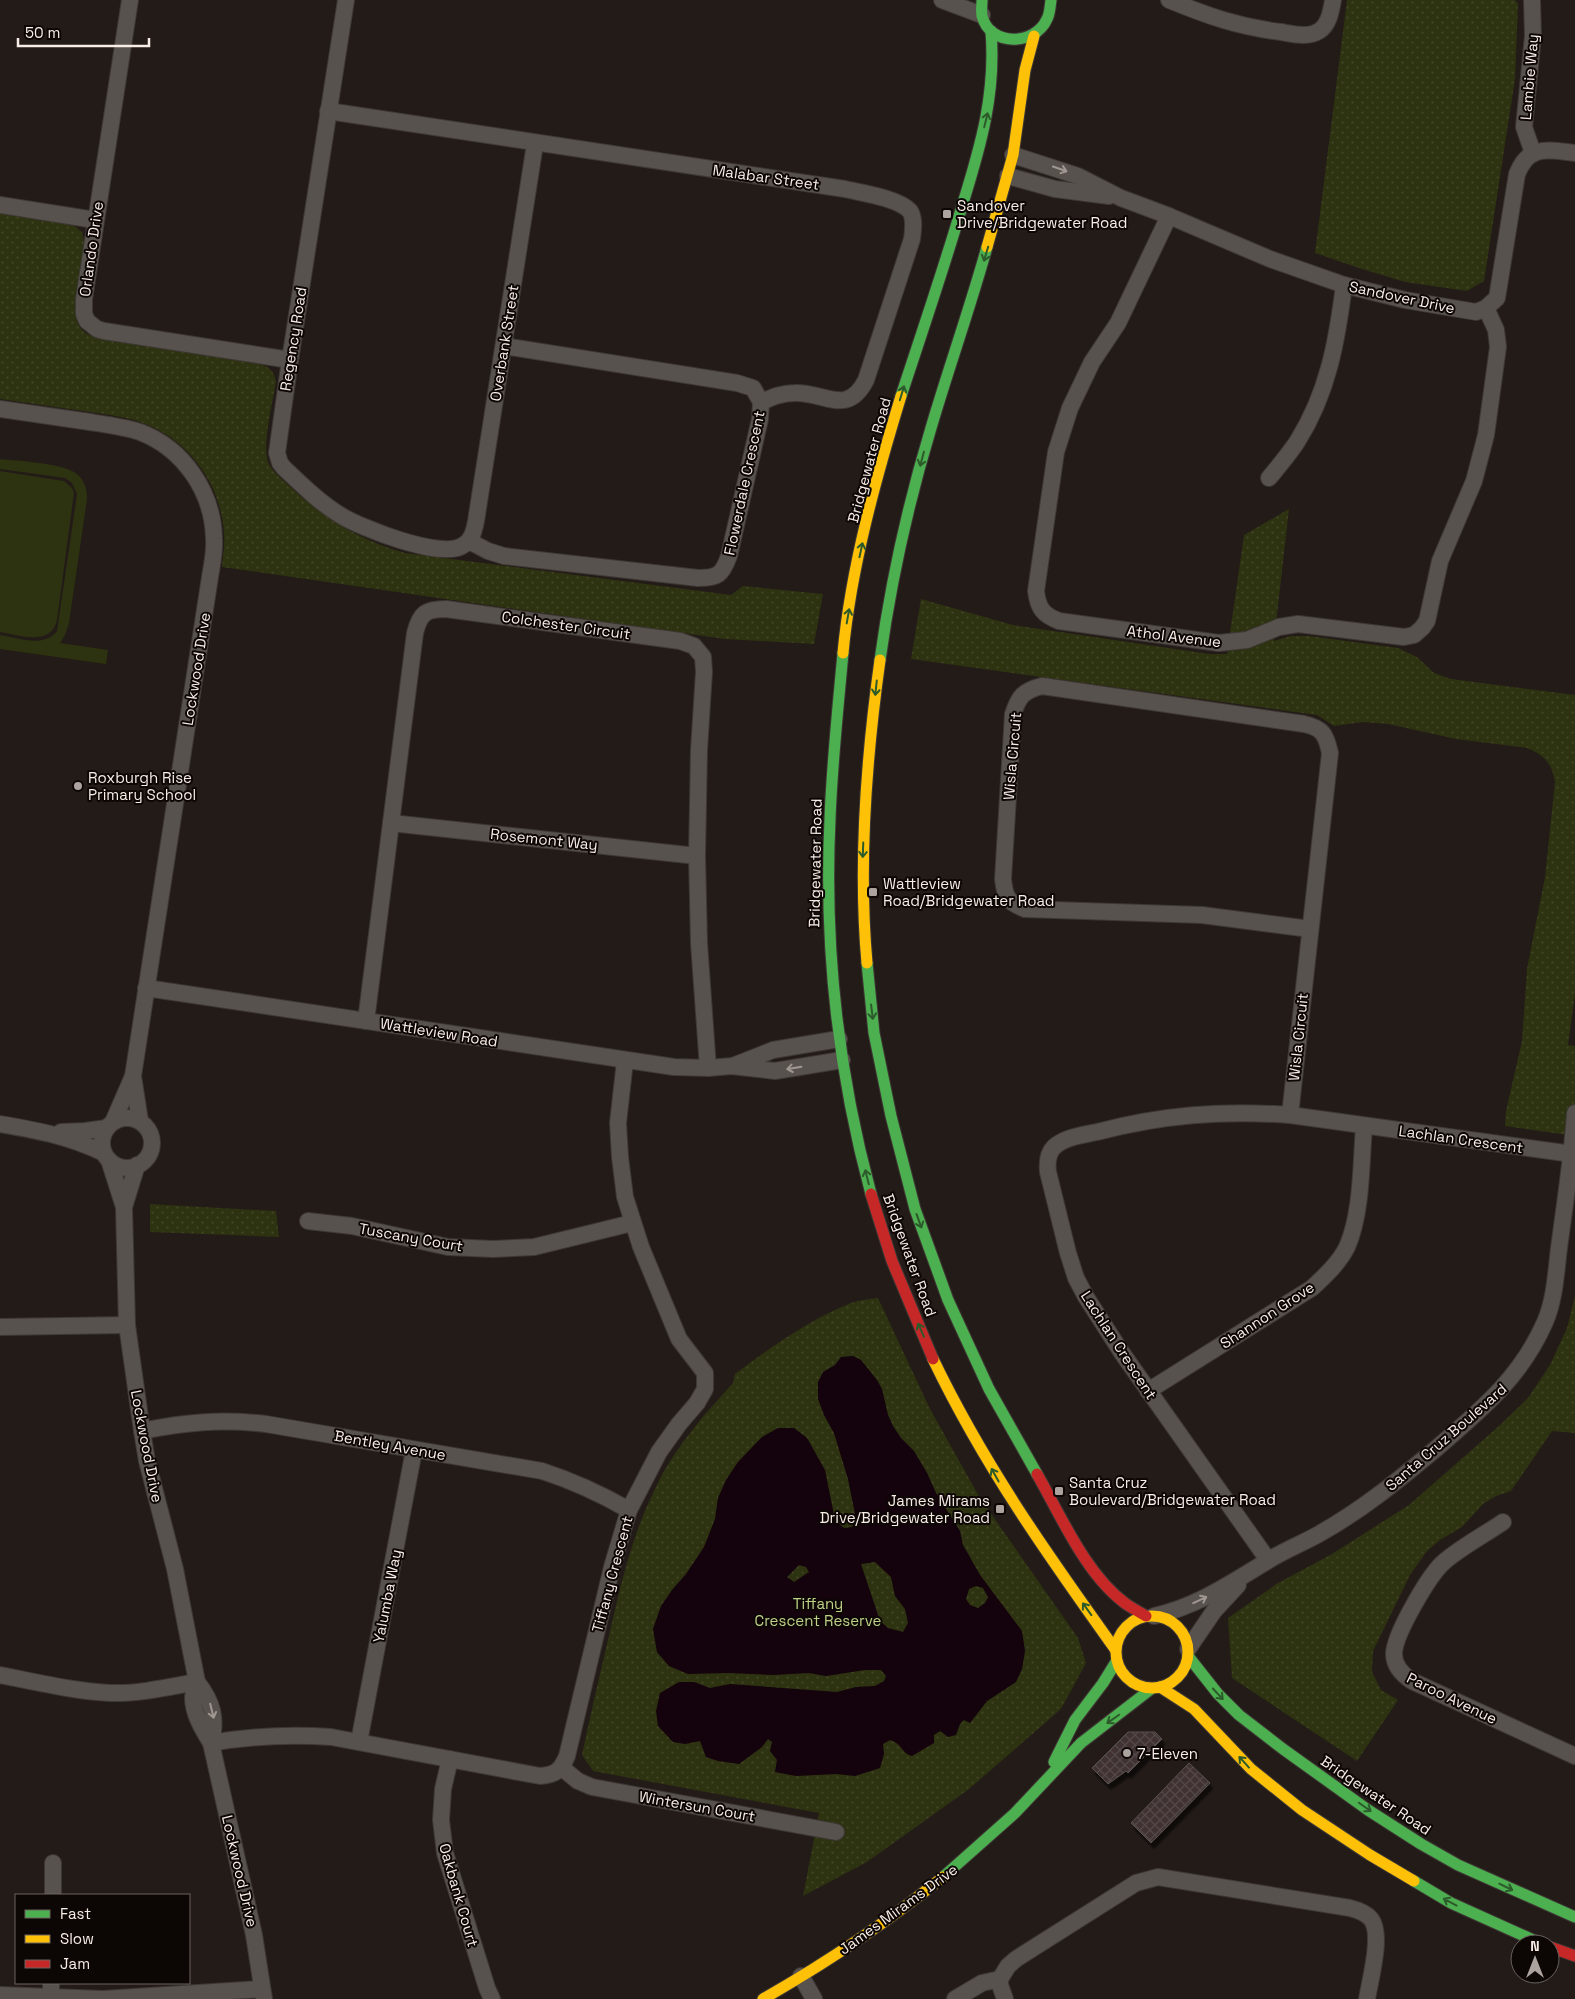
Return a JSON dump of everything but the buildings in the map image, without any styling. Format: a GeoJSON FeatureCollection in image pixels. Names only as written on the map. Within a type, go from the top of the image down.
{"type":"FeatureCollection","features":[{"type":"Feature","properties":{"kind":"street","name":"Orlando Drive"},"geometry":{"type":"LineString","coordinates":[[130,0],[95,220],[83,307],[84,314],[91,326],[104,331],[290,360]]}},
{"type":"Feature","properties":{"kind":"street","name":"Regency Road"},"geometry":{"type":"LineString","coordinates":[[346,0],[277,453],[280,463],[284,468],[313,495],[341,516],[385,537],[411,544],[452,549],[458,548],[469,541]]}},
{"type":"Feature","properties":{"kind":"street"},"geometry":{"type":"LineString","coordinates":[[942,0],[982,7],[992,31],[1004,39],[1014,41],[1034,36],[1042,29],[1048,21],[1051,0]]}},
{"type":"Feature","properties":{"kind":"street"},"geometry":{"type":"LineString","coordinates":[[1169,0],[1228,23],[1308,35],[1320,31],[1328,22],[1333,0]]}},
{"type":"Feature","properties":{"kind":"street","name":"Lambie Way"},"geometry":{"type":"LineString","coordinates":[[1532,0],[1534,36],[1524,127],[1534,152]]}},
{"type":"Feature","properties":{"kind":"street","name":"Bridgewater Road"},"geometry":{"type":"LineString","coordinates":[[992,31],[994,76],[984,147],[887,444],[851,598],[845,635],[833,749],[828,843],[829,941],[847,1059],[854,1124],[877,1215],[912,1309],[948,1390],[999,1482],[1051,1560],[1115,1649]]}},
{"type":"Feature","properties":{"kind":"street","name":"Bridgewater Road"},"geometry":{"type":"LineString","coordinates":[[1034,36],[1025,70],[1009,154],[966,320],[930,427],[905,523],[888,602],[870,746],[863,855],[864,939],[870,1034],[915,1209],[948,1300],[989,1389],[1068,1529],[1097,1575],[1125,1603],[1150,1616]]}},
{"type":"Feature","properties":{"kind":"street","name":"Malabar Street"},"geometry":{"type":"LineString","coordinates":[[328,111],[535,144],[845,189],[900,204],[910,212],[914,224],[912,239],[866,380],[859,392],[849,400],[835,400],[797,393],[777,395],[762,402]]}},
{"type":"Feature","properties":{"kind":"street","name":"Overbank Street"},"geometry":{"type":"LineString","coordinates":[[469,541],[476,521],[535,144]]}},
{"type":"Feature","properties":{"kind":"street"},"geometry":{"type":"LineString","coordinates":[[1486,308],[1497,298],[1500,286],[1516,174],[1522,160],[1534,152],[1550,150],[1575,153]]}},
{"type":"Feature","properties":{"kind":"street","name":"Sandover Drive"},"geometry":{"type":"LineString","coordinates":[[1009,154],[1078,176],[1121,198],[1169,216],[1270,259],[1344,285],[1405,300],[1476,312],[1486,308]]}},
{"type":"Feature","properties":{"kind":"street","name":"Sandover Drive"},"geometry":{"type":"LineString","coordinates":[[1003,175],[1055,189],[1121,198]]}},
{"type":"Feature","properties":{"kind":"street"},"geometry":{"type":"LineString","coordinates":[[0,205],[95,220]]}},
{"type":"Feature","properties":{"kind":"street","name":"Athol Avenue"},"geometry":{"type":"LineString","coordinates":[[1169,216],[1118,324],[1092,362],[1070,408],[1056,452],[1036,591],[1042,612],[1048,617],[1059,621],[1219,644],[1247,640],[1279,627],[1298,624],[1404,637],[1414,635],[1422,628],[1430,612],[1440,561],[1474,481],[1486,435],[1498,347],[1496,330],[1486,308]]}},
{"type":"Feature","properties":{"kind":"street"},"geometry":{"type":"LineString","coordinates":[[1269,478],[1297,442],[1316,407],[1328,374],[1337,338],[1344,285]]}},
{"type":"Feature","properties":{"kind":"street","name":"Flowerdale Crescent"},"geometry":{"type":"LineString","coordinates":[[469,541],[488,552],[504,556],[698,578],[713,578],[724,570],[729,556],[760,419],[762,402],[753,388],[504,346]]}},
{"type":"Feature","properties":{"kind":"street","name":"Lockwood Drive"},"geometry":{"type":"LineString","coordinates":[[0,409],[105,424],[126,428],[149,436],[169,449],[188,466],[201,487],[211,512],[214,547],[133,1076],[110,1125]]}},
{"type":"Feature","properties":{"kind":"street","name":"Colchester Circuit"},"geometry":{"type":"LineString","coordinates":[[366,1020],[418,622],[424,613],[434,609],[446,609],[680,641],[694,646],[703,658],[704,672],[699,750],[697,856],[699,942],[708,1068]]}},
{"type":"Feature","properties":{"kind":"street","name":"Wisla Circuit"},"geometry":{"type":"LineString","coordinates":[[1290,1115],[1330,753],[1327,740],[1317,727],[1042,686],[1028,690],[1018,700],[1013,714],[1003,879],[1005,893],[1012,904],[1025,909],[1202,916],[1310,929]]}},
{"type":"Feature","properties":{"kind":"street","name":"Rosemont Way"},"geometry":{"type":"LineString","coordinates":[[391,822],[697,856]]}},
{"type":"Feature","properties":{"kind":"street","name":"Wattleview Road"},"geometry":{"type":"LineString","coordinates":[[146,988],[674,1068],[732,1066],[775,1071],[847,1059]]}},
{"type":"Feature","properties":{"kind":"street","name":"Wattleview Road"},"geometry":{"type":"LineString","coordinates":[[732,1066],[774,1050],[843,1038]]}},
{"type":"Feature","properties":{"kind":"street","name":"Tiffany Crescent"},"geometry":{"type":"LineString","coordinates":[[562,1768],[567,1756],[612,1566],[629,1510],[659,1452],[697,1403],[705,1389],[705,1374],[679,1339],[632,1223],[625,1197],[618,1123],[625,1061]]}},
{"type":"Feature","properties":{"kind":"street","name":"Lockwood Drive"},"geometry":{"type":"LineString","coordinates":[[133,1076],[140,1121]]}},
{"type":"Feature","properties":{"kind":"street","name":"Lachlan Crescent"},"geometry":{"type":"LineString","coordinates":[[1268,1560],[1100,1322],[1076,1278],[1048,1172],[1050,1153],[1054,1148],[1069,1139],[1148,1120],[1179,1115],[1230,1113],[1290,1115],[1572,1154]]}},
{"type":"Feature","properties":{"kind":"street","name":"Santa Cruz Boulevard"},"geometry":{"type":"LineString","coordinates":[[1150,1616],[1177,1611],[1246,1576],[1268,1560],[1318,1534],[1361,1508],[1395,1484],[1508,1383],[1530,1352],[1546,1320],[1554,1286],[1572,1154],[1575,1113]]}},
{"type":"Feature","properties":{"kind":"street"},"geometry":{"type":"LineString","coordinates":[[0,1124],[49,1132],[85,1144],[123,1167],[138,1165],[149,1155],[152,1148],[150,1132],[140,1121],[127,1118],[110,1125],[85,1131],[49,1132]]}},
{"type":"Feature","properties":{"kind":"street"},"geometry":{"type":"LineString","coordinates":[[107,1157],[102,1140],[110,1125]]}},
{"type":"Feature","properties":{"kind":"street","name":"Shannon Grove"},"geometry":{"type":"LineString","coordinates":[[1148,1391],[1312,1288],[1332,1270],[1346,1248],[1356,1221],[1364,1126]]}},
{"type":"Feature","properties":{"kind":"street","name":"Lockwood Drive"},"geometry":{"type":"LineString","coordinates":[[107,1157],[124,1207],[127,1325],[147,1461],[174,1569],[198,1682],[207,1695],[212,1712],[215,1726],[211,1743],[254,1936],[263,1994]]}},
{"type":"Feature","properties":{"kind":"street","name":"Lockwood Drive"},"geometry":{"type":"LineString","coordinates":[[124,1207],[138,1165]]}},
{"type":"Feature","properties":{"kind":"street","name":"Tuscany Court"},"geometry":{"type":"LineString","coordinates":[[308,1221],[352,1226],[448,1247],[493,1249],[534,1247],[632,1223]]}},
{"type":"Feature","properties":{"kind":"street"},"geometry":{"type":"LineString","coordinates":[[0,1327],[127,1325]]}},
{"type":"Feature","properties":{"kind":"street","name":"Bentley Avenue"},"geometry":{"type":"LineString","coordinates":[[142,1431],[203,1421],[234,1420],[266,1424],[542,1471],[602,1494],[629,1510]]}},
{"type":"Feature","properties":{"kind":"street","name":"Yalumba Way"},"geometry":{"type":"LineString","coordinates":[[359,1742],[414,1450]]}},
{"type":"Feature","properties":{"kind":"street","name":"Paroo Avenue"},"geometry":{"type":"LineString","coordinates":[[1503,1522],[1444,1561],[1422,1589],[1398,1641],[1394,1655],[1399,1672],[1412,1681],[1575,1756]]}},
{"type":"Feature","properties":{"kind":"street","name":"Santa Cruz Boulevard"},"geometry":{"type":"LineString","coordinates":[[1188,1653],[1214,1611],[1246,1576]]}},
{"type":"Feature","properties":{"kind":"street"},"geometry":{"type":"LineString","coordinates":[[1156,1688],[1171,1683],[1179,1676],[1185,1667],[1188,1653],[1185,1637],[1178,1626],[1166,1619],[1150,1616],[1135,1620],[1125,1627],[1118,1637],[1115,1649],[1116,1662],[1121,1672],[1129,1681],[1140,1686],[1156,1688],[1178,1697],[1194,1709],[1251,1770],[1302,1810],[1370,1855],[1452,1903],[1520,1934]]}},
{"type":"Feature","properties":{"kind":"street","name":"Bridgewater Road"},"geometry":{"type":"LineString","coordinates":[[1188,1653],[1210,1685],[1228,1705],[1325,1779],[1422,1844],[1509,1889],[1575,1917]]}},
{"type":"Feature","properties":{"kind":"street","name":"James Mirams Drive"},"geometry":{"type":"LineString","coordinates":[[1043,1784],[1075,1720],[1103,1683],[1116,1662]]}},
{"type":"Feature","properties":{"kind":"street"},"geometry":{"type":"LineString","coordinates":[[0,1675],[74,1689],[111,1693],[149,1690],[198,1682]]}},
{"type":"Feature","properties":{"kind":"street","name":"James Mirams Drive"},"geometry":{"type":"LineString","coordinates":[[763,1999],[784,1994],[801,1976],[860,1939],[936,1884],[1016,1812],[1090,1734],[1156,1688]]}},
{"type":"Feature","properties":{"kind":"street"},"geometry":{"type":"LineString","coordinates":[[211,1743],[268,1735],[300,1734],[331,1737],[540,1776],[552,1775],[562,1768]]}},
{"type":"Feature","properties":{"kind":"street","name":"Oakbank Court"},"geometry":{"type":"LineString","coordinates":[[450,1759],[443,1789],[441,1820],[445,1853],[492,1999]]}},
{"type":"Feature","properties":{"kind":"street","name":"Wintersun Court"},"geometry":{"type":"LineString","coordinates":[[562,1768],[578,1781],[592,1787],[836,1832]]}},
{"type":"Feature","properties":{"kind":"street"},"geometry":{"type":"LineString","coordinates":[[52,1894],[53,1863]]}},
{"type":"Feature","properties":{"kind":"street"},"geometry":{"type":"LineString","coordinates":[[1005,1999],[1000,1979],[1008,1966],[1016,1959],[1136,1883],[1158,1877],[1350,1908],[1367,1915],[1372,1919],[1376,1930],[1368,1999]]}},
{"type":"Feature","properties":{"kind":"street"},"geometry":{"type":"LineString","coordinates":[[1560,1951],[1575,1956]]}},
{"type":"Feature","properties":{"kind":"street"},"geometry":{"type":"LineString","coordinates":[[801,1976],[814,1999]]}},
{"type":"Feature","properties":{"kind":"street"},"geometry":{"type":"LineString","coordinates":[[955,1999],[982,1983],[1000,1979]]}},
{"type":"Feature","properties":{"kind":"street"},"geometry":{"type":"LineString","coordinates":[[51,1998],[52,1984]]}},
{"type":"Feature","properties":{"kind":"street"},"geometry":{"type":"LineString","coordinates":[[0,1995],[51,1998],[112,1998],[263,1994]]}},
{"type":"Feature","properties":{"kind":"green space"},"geometry":{"type":"Polygon","coordinates":[[[1347,0],[1515,0],[1518,4],[1515,79],[1484,281],[1467,291],[1405,282],[1315,253],[1347,0]]]}},
{"type":"Feature","properties":{"kind":"green space"},"geometry":{"type":"Polygon","coordinates":[[[0,213],[73,225],[82,232],[84,243],[83,257],[75,300],[75,314],[79,325],[87,334],[94,337],[259,364],[271,370],[276,382],[267,434],[266,454],[268,462],[277,474],[315,508],[357,534],[405,553],[731,595],[743,586],[823,594],[814,644],[725,639],[222,567],[224,533],[222,515],[217,498],[200,466],[175,440],[143,423],[128,419],[106,414],[0,399],[0,213]]]}},
{"type":"Feature","properties":{"kind":"green space"},"geometry":{"type":"Polygon","coordinates":[[[0,459],[59,466],[74,472],[84,484],[87,499],[69,623],[60,643],[108,650],[106,664],[0,649],[0,635],[38,641],[52,636],[57,631],[77,494],[72,483],[65,478],[0,469],[0,459]]]}},
{"type":"Feature","properties":{"kind":"green space"},"geometry":{"type":"Polygon","coordinates":[[[0,471],[64,481],[72,488],[74,493],[57,620],[54,628],[48,634],[41,636],[25,637],[0,632],[0,471]]]}},
{"type":"Feature","properties":{"kind":"green space"},"geometry":{"type":"Polygon","coordinates":[[[1289,509],[1274,641],[1291,636],[1309,636],[1398,648],[1417,657],[1434,673],[1451,679],[1575,695],[1575,994],[1568,1045],[1575,1046],[1575,1136],[1505,1126],[1506,1111],[1522,1041],[1527,969],[1545,877],[1555,782],[1552,770],[1543,757],[1527,748],[1456,739],[1388,724],[1363,722],[1334,726],[1317,715],[911,659],[921,599],[1013,625],[1209,654],[1227,654],[1244,535],[1289,509]]]}},
{"type":"Feature","properties":{"kind":"green space"},"geometry":{"type":"Polygon","coordinates":[[[150,1204],[276,1211],[279,1237],[150,1232],[150,1204]]]}},
{"type":"Feature","properties":{"kind":"green space"},"geometry":{"type":"Polygon","coordinates":[[[1575,1296],[1575,1433],[1552,1431],[1511,1491],[1496,1496],[1483,1504],[1462,1527],[1440,1540],[1427,1551],[1410,1575],[1373,1651],[1372,1672],[1381,1690],[1398,1700],[1357,1761],[1232,1678],[1228,1618],[1278,1583],[1332,1554],[1409,1505],[1499,1426],[1528,1398],[1550,1365],[1567,1328],[1575,1296]]]}},
{"type":"Feature","properties":{"kind":"green space","name":"Tiffany Crescent Reserve"},"geometry":{"type":"Polygon","coordinates":[[[878,1298],[930,1409],[980,1498],[1078,1638],[1086,1663],[1061,1709],[969,1789],[867,1862],[803,1896],[819,1813],[593,1771],[582,1755],[612,1621],[633,1544],[647,1507],[663,1474],[680,1446],[733,1383],[735,1374],[776,1344],[820,1317],[851,1303],[878,1298]]]}},
{"type":"Feature","properties":{"kind":"shaded area"},"geometry":{"type":"Polygon","coordinates":[[[853,1356],[861,1360],[877,1380],[882,1389],[888,1415],[893,1426],[901,1438],[914,1451],[927,1473],[936,1493],[960,1531],[963,1545],[980,1575],[1022,1631],[1025,1651],[1022,1669],[1016,1682],[987,1701],[970,1723],[964,1720],[960,1724],[956,1735],[948,1737],[940,1731],[934,1735],[934,1743],[912,1756],[906,1753],[897,1743],[890,1740],[883,1744],[884,1754],[880,1768],[855,1776],[836,1774],[796,1776],[775,1772],[777,1760],[770,1751],[772,1742],[768,1739],[762,1747],[739,1764],[718,1761],[706,1757],[700,1741],[685,1744],[673,1742],[658,1726],[656,1711],[660,1693],[679,1682],[694,1682],[710,1688],[730,1684],[837,1692],[856,1687],[875,1686],[884,1681],[886,1676],[881,1670],[865,1670],[826,1676],[809,1673],[773,1675],[688,1674],[669,1666],[657,1652],[653,1629],[661,1606],[704,1547],[715,1519],[718,1498],[726,1480],[738,1462],[762,1437],[778,1428],[794,1428],[807,1438],[825,1470],[835,1520],[844,1528],[852,1527],[856,1519],[848,1479],[834,1433],[818,1399],[818,1382],[823,1372],[835,1365],[841,1357],[853,1356]],[[875,1562],[861,1564],[880,1621],[888,1628],[903,1632],[908,1623],[905,1609],[895,1596],[891,1577],[875,1562]],[[799,1565],[787,1577],[794,1582],[809,1572],[806,1567],[799,1565]],[[976,1586],[969,1589],[966,1599],[970,1605],[978,1608],[985,1603],[988,1597],[983,1588],[976,1586]]]}},
{"type":"Feature","properties":{"kind":"traffic: fast"},"geometry":{"type":"LineString","coordinates":[[982,0],[982,16],[987,26],[1003,38],[1013,39],[1023,38],[1041,28],[1048,17],[1051,0]]}},
{"type":"Feature","properties":{"kind":"traffic: fast"},"geometry":{"type":"LineString","coordinates":[[901,396],[970,182],[981,139],[986,118],[991,76],[991,31]]}},
{"type":"Feature","properties":{"kind":"traffic: fast"},"geometry":{"type":"LineString","coordinates":[[880,660],[895,572],[915,485],[987,247]]}},
{"type":"Feature","properties":{"kind":"traffic: fast"},"geometry":{"type":"LineString","coordinates":[[843,653],[830,819],[829,914],[836,1008],[842,1055],[850,1102],[871,1194]]}},
{"type":"Feature","properties":{"kind":"traffic: fast"},"geometry":{"type":"LineString","coordinates":[[867,963],[874,1033],[891,1116],[915,1209],[948,1300],[989,1389],[1037,1474]]}},
{"type":"Feature","properties":{"kind":"traffic: fast"},"geometry":{"type":"LineString","coordinates":[[1188,1656],[1218,1694],[1239,1715],[1368,1810],[1458,1865],[1575,1917]]}},
{"type":"Feature","properties":{"kind":"traffic: fast"},"geometry":{"type":"LineString","coordinates":[[1054,1762],[1075,1720],[1103,1683],[1116,1662]]}},
{"type":"Feature","properties":{"kind":"traffic: fast"},"geometry":{"type":"LineString","coordinates":[[943,1877],[1015,1813],[1081,1743],[1151,1689]]}},
{"type":"Feature","properties":{"kind":"traffic: fast"},"geometry":{"type":"LineString","coordinates":[[1414,1881],[1451,1903],[1520,1934]]}},
{"type":"Feature","properties":{"kind":"traffic: slow"},"geometry":{"type":"LineString","coordinates":[[987,247],[1013,155],[1025,70],[1034,36]]}},
{"type":"Feature","properties":{"kind":"traffic: slow"},"geometry":{"type":"LineString","coordinates":[[843,653],[858,556],[901,396]]}},
{"type":"Feature","properties":{"kind":"traffic: slow"},"geometry":{"type":"LineString","coordinates":[[867,963],[864,925],[863,850],[867,773],[880,660]]}},
{"type":"Feature","properties":{"kind":"traffic: slow"},"geometry":{"type":"LineString","coordinates":[[933,1359],[973,1436],[995,1472],[1065,1579],[1115,1649]]}},
{"type":"Feature","properties":{"kind":"traffic: slow"},"geometry":{"type":"LineString","coordinates":[[1145,1616],[1159,1616],[1178,1626],[1188,1645],[1188,1652],[1188,1659],[1178,1678],[1159,1688],[1145,1688],[1126,1678],[1116,1659],[1116,1645],[1126,1626],[1145,1616]]}},
{"type":"Feature","properties":{"kind":"traffic: slow"},"geometry":{"type":"LineString","coordinates":[[1160,1687],[1194,1709],[1251,1769],[1302,1810],[1370,1855],[1414,1881]]}},
{"type":"Feature","properties":{"kind":"traffic: slow"},"geometry":{"type":"LineString","coordinates":[[763,1999],[855,1942],[943,1877]]}},
{"type":"Feature","properties":{"kind":"traffic: jam"},"geometry":{"type":"LineString","coordinates":[[871,1194],[892,1261],[933,1359]]}},
{"type":"Feature","properties":{"kind":"traffic: jam"},"geometry":{"type":"LineString","coordinates":[[1037,1474],[1065,1526],[1099,1577],[1126,1604],[1146,1616]]}},
{"type":"Feature","properties":{"kind":"traffic: jam"},"geometry":{"type":"LineString","coordinates":[[1560,1951],[1575,1956]]}},
{"type":"Feature","properties":{"kind":"place","name":"Sandover Drive/Bridgewater Road"},"geometry":{"type":"Point","coordinates":[947,214]}},
{"type":"Feature","properties":{"kind":"place","name":"Roxburgh Rise Primary School"},"geometry":{"type":"Point","coordinates":[78,786]}},
{"type":"Feature","properties":{"kind":"place","name":"Wattleview Road/Bridgewater Road"},"geometry":{"type":"Point","coordinates":[873,892]}},
{"type":"Feature","properties":{"kind":"place","name":"Santa Cruz Boulevard/Bridgewater Road"},"geometry":{"type":"Point","coordinates":[1059,1491]}},
{"type":"Feature","properties":{"kind":"place","name":"James Mirams Drive/Bridgewater Road"},"geometry":{"type":"Point","coordinates":[1000,1509]}},
{"type":"Feature","properties":{"kind":"place","name":"7-Eleven"},"geometry":{"type":"Point","coordinates":[1127,1753]}}]}
